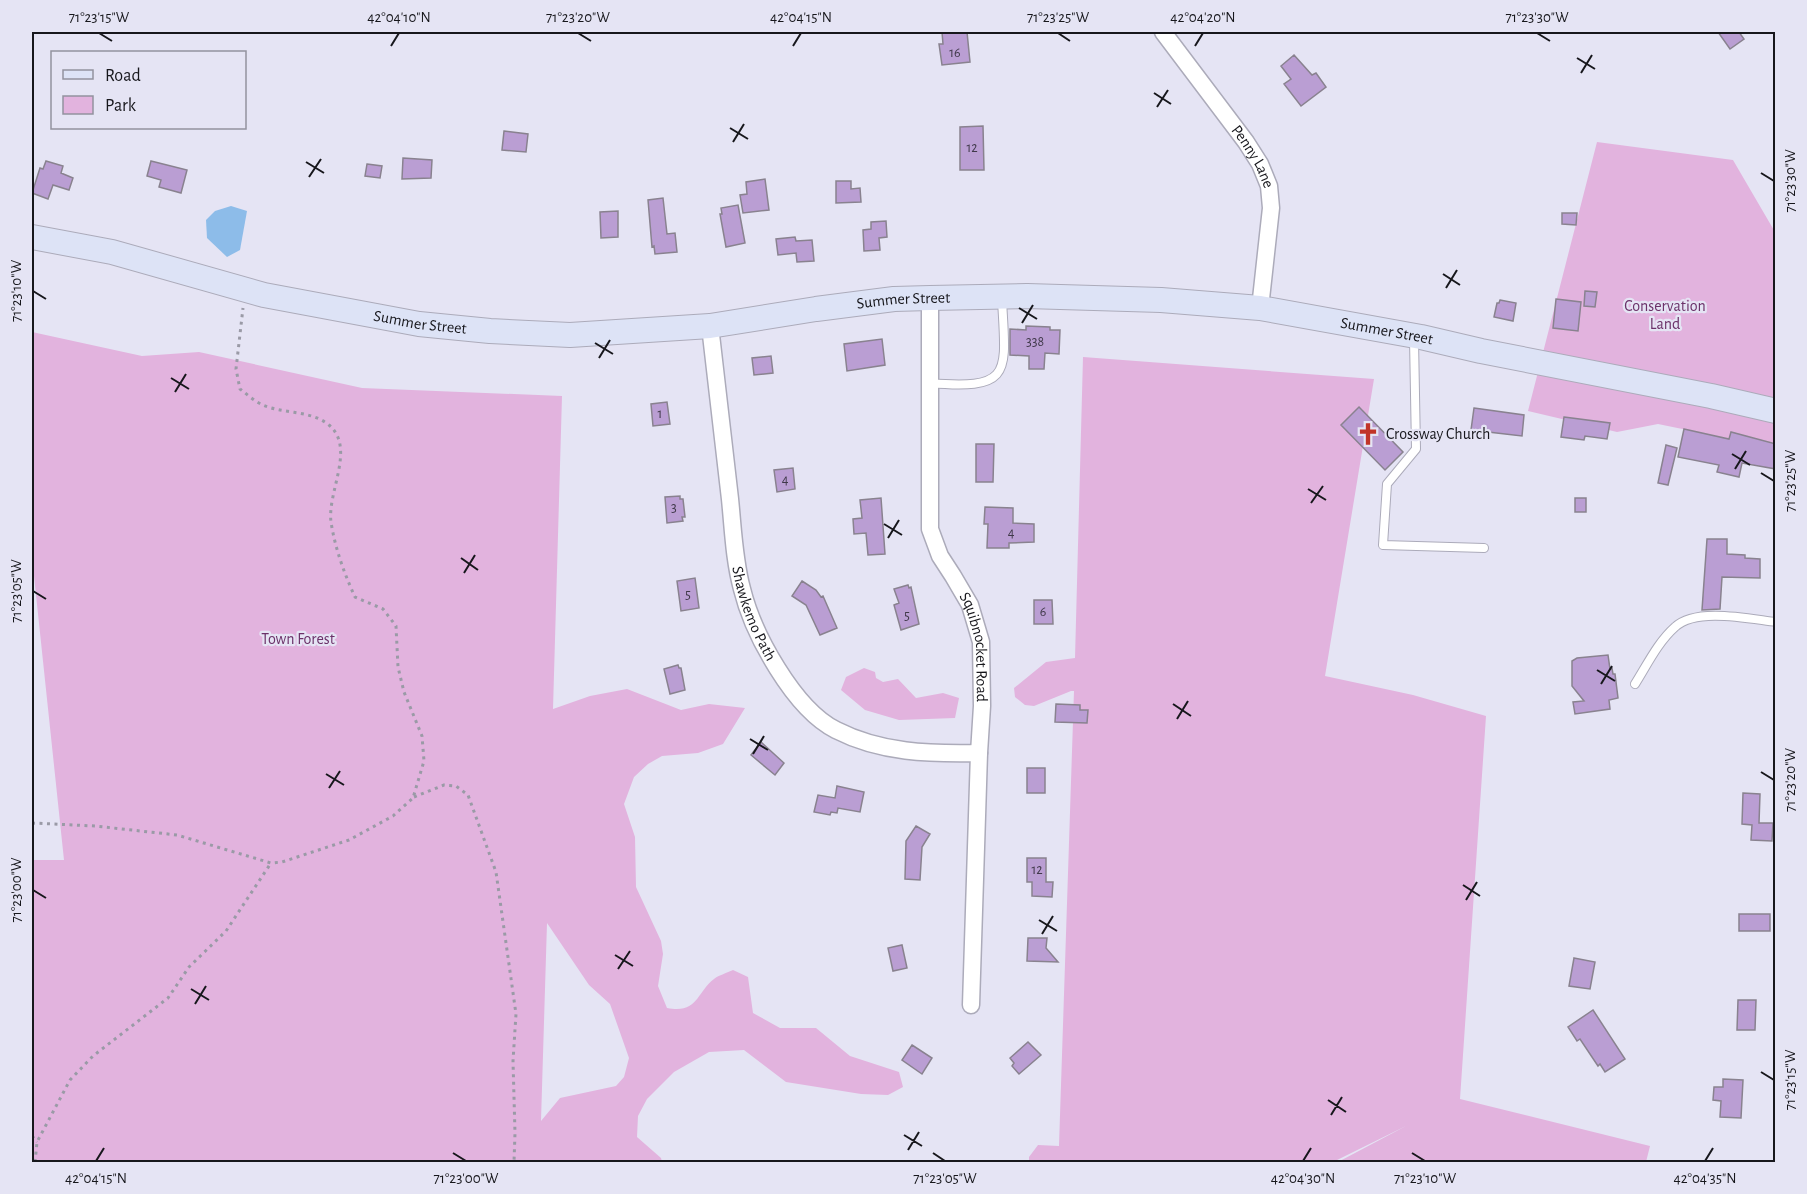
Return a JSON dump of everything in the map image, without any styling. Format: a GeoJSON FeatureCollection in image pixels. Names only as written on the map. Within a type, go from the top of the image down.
{"type":"FeatureCollection","features":[{"type":"Feature","properties":{"kind":"main road","name":"Summer Street"},"geometry":{"type":"LineString","coordinates":[[32,237],[112,252],[245,291],[419,324],[490,331],[570,335],[710,326],[894,299],[1001,296],[1161,300],[1260,308],[1414,336],[1776,411]]}},
{"type":"Feature","properties":{"kind":"street","name":"Penny Lane"},"geometry":{"type":"LineString","coordinates":[[1163,32],[1246,142],[1260,164],[1269,186],[1271,208],[1260,308]]}},
{"type":"Feature","properties":{"kind":"street","name":"Squibnocket Road"},"geometry":{"type":"LineString","coordinates":[[930,298],[930,529],[940,556],[970,605],[981,642],[982,706],[971,1005]]}},
{"type":"Feature","properties":{"kind":"street","name":"Shawkemo Path"},"geometry":{"type":"LineString","coordinates":[[710,326],[742,590],[759,635],[787,685],[810,711],[834,729],[866,743],[899,751],[932,754],[979,753]]}},
{"type":"Feature","properties":{"kind":"lane"},"geometry":{"type":"LineString","coordinates":[[929,383],[984,384],[1000,372],[1004,358],[1001,296]]}},
{"type":"Feature","properties":{"kind":"lane"},"geometry":{"type":"LineString","coordinates":[[1414,336],[1416,449],[1387,484],[1383,545],[1484,548]]}},
{"type":"Feature","properties":{"kind":"lane"},"geometry":{"type":"LineString","coordinates":[[1635,684],[1661,642],[1677,624],[1697,617],[1726,616],[1776,622]]}},
{"type":"Feature","properties":{"kind":"path"},"geometry":{"type":"LineString","coordinates":[[245,291],[236,369],[240,389],[262,405],[312,416],[329,424],[340,439],[342,455],[334,484],[331,520],[344,573],[355,597],[383,609],[396,626],[398,667],[404,692],[422,736],[424,761],[414,798]]}},
{"type":"Feature","properties":{"kind":"path"},"geometry":{"type":"LineString","coordinates":[[32,823],[95,826],[177,835],[271,862],[282,862],[349,840],[393,816],[414,798],[444,785],[456,786],[468,795],[496,872],[516,1014],[513,1061],[514,1162]]}},
{"type":"Feature","properties":{"kind":"path"},"geometry":{"type":"LineString","coordinates":[[35,1162],[37,1142],[70,1080],[93,1056],[168,998],[189,967],[226,931],[271,862]]}},
{"type":"Feature","properties":{"kind":"path"},"geometry":{"type":"LineString","coordinates":[[32,1136],[37,1142]]}},
{"type":"Feature","properties":{"kind":"green space","name":"Conservation Land"},"geometry":{"type":"Polygon","coordinates":[[[1597,142],[1733,160],[1775,232],[1775,448],[1658,424],[1617,432],[1528,411],[1597,142]]]}},
{"type":"Feature","properties":{"kind":"green space","name":"Town Forest"},"geometry":{"type":"Polygon","coordinates":[[[32,332],[142,356],[199,352],[362,388],[562,396],[553,709],[590,696],[627,689],[681,710],[709,704],[745,708],[723,744],[698,753],[662,756],[648,764],[634,777],[624,804],[635,837],[636,887],[661,941],[663,954],[658,986],[667,1008],[685,1008],[691,1005],[714,979],[733,970],[748,977],[753,1013],[780,1028],[816,1028],[850,1056],[899,1072],[903,1087],[888,1095],[861,1094],[786,1082],[744,1050],[709,1052],[674,1072],[647,1099],[638,1116],[637,1137],[661,1158],[662,1162],[32,1162],[32,860],[64,860],[32,557],[32,332]],[[547,923],[541,1121],[560,1098],[616,1086],[624,1077],[629,1058],[610,1004],[589,985],[547,923]]]}},
{"type":"Feature","properties":{"kind":"green space"},"geometry":{"type":"Polygon","coordinates":[[[1083,357],[1374,379],[1325,676],[1413,695],[1486,716],[1460,1099],[1650,1146],[1646,1162],[1338,1162],[1406,1126],[1333,1162],[1029,1162],[1029,1157],[1038,1145],[1059,1146],[1074,691],[1034,706],[1025,705],[1015,697],[1014,688],[1046,662],[1075,658],[1083,357]]]}},
{"type":"Feature","properties":{"kind":"green space"},"geometry":{"type":"Polygon","coordinates":[[[864,668],[875,672],[876,678],[883,682],[898,679],[916,698],[943,693],[959,698],[955,718],[899,720],[865,710],[841,690],[846,677],[864,668]]]}},
{"type":"Feature","properties":{"kind":"water"},"geometry":{"type":"Polygon","coordinates":[[[231,206],[247,211],[240,250],[227,257],[207,238],[206,220],[215,211],[231,206]]]}},
{"type":"Feature","properties":{"kind":"building"},"geometry":{"type":"Polygon","coordinates":[[[942,32],[967,32],[970,62],[942,65],[939,44],[943,44],[942,32]]]}},
{"type":"Feature","properties":{"kind":"building"},"geometry":{"type":"Polygon","coordinates":[[[1718,32],[1739,32],[1744,39],[1730,49],[1718,32]]]}},
{"type":"Feature","properties":{"kind":"building"},"geometry":{"type":"Polygon","coordinates":[[[1294,55],[1312,75],[1316,73],[1326,87],[1301,106],[1284,84],[1291,79],[1281,66],[1294,55]]]}},
{"type":"Feature","properties":{"kind":"building"},"geometry":{"type":"Polygon","coordinates":[[[983,126],[984,170],[960,170],[960,127],[983,126]]]}},
{"type":"Feature","properties":{"kind":"building"},"geometry":{"type":"Polygon","coordinates":[[[504,131],[528,134],[526,152],[502,150],[504,131]]]}},
{"type":"Feature","properties":{"kind":"building"},"geometry":{"type":"Polygon","coordinates":[[[403,158],[432,160],[431,178],[402,179],[403,158]]]}},
{"type":"Feature","properties":{"kind":"building"},"geometry":{"type":"Polygon","coordinates":[[[46,161],[63,166],[61,173],[73,178],[69,190],[53,185],[48,199],[32,193],[40,168],[43,169],[46,161]]]}},
{"type":"Feature","properties":{"kind":"building"},"geometry":{"type":"Polygon","coordinates":[[[151,161],[187,170],[181,193],[159,187],[161,180],[147,176],[151,161]]]}},
{"type":"Feature","properties":{"kind":"building"},"geometry":{"type":"Polygon","coordinates":[[[367,164],[382,166],[380,178],[365,176],[367,164]]]}},
{"type":"Feature","properties":{"kind":"building"},"geometry":{"type":"Polygon","coordinates":[[[765,179],[769,210],[743,213],[740,195],[747,194],[746,182],[765,179]]]}},
{"type":"Feature","properties":{"kind":"building"},"geometry":{"type":"Polygon","coordinates":[[[836,181],[851,181],[851,189],[860,188],[861,202],[836,203],[836,181]]]}},
{"type":"Feature","properties":{"kind":"building"},"geometry":{"type":"Polygon","coordinates":[[[663,198],[667,234],[675,233],[677,252],[655,254],[654,246],[652,247],[648,200],[663,198]]]}},
{"type":"Feature","properties":{"kind":"building"},"geometry":{"type":"Polygon","coordinates":[[[738,205],[745,243],[726,247],[721,208],[738,205]]]}},
{"type":"Feature","properties":{"kind":"building"},"geometry":{"type":"Polygon","coordinates":[[[618,211],[618,237],[601,238],[600,212],[618,211]]]}},
{"type":"Feature","properties":{"kind":"building"},"geometry":{"type":"Polygon","coordinates":[[[1562,213],[1577,213],[1576,225],[1562,224],[1562,213]]]}},
{"type":"Feature","properties":{"kind":"building"},"geometry":{"type":"Polygon","coordinates":[[[886,221],[887,237],[879,238],[880,250],[864,251],[863,230],[871,229],[871,222],[886,221]]]}},
{"type":"Feature","properties":{"kind":"building"},"geometry":{"type":"Polygon","coordinates":[[[795,237],[796,241],[812,240],[814,261],[797,262],[796,253],[778,255],[776,239],[795,237]]]}},
{"type":"Feature","properties":{"kind":"building"},"geometry":{"type":"Polygon","coordinates":[[[1585,291],[1597,292],[1595,307],[1584,306],[1585,291]]]}},
{"type":"Feature","properties":{"kind":"building"},"geometry":{"type":"Polygon","coordinates":[[[1556,299],[1581,302],[1578,331],[1553,328],[1556,299]]]}},
{"type":"Feature","properties":{"kind":"building"},"geometry":{"type":"Polygon","coordinates":[[[1500,300],[1516,303],[1513,321],[1494,317],[1497,303],[1500,300]]]}},
{"type":"Feature","properties":{"kind":"building"},"geometry":{"type":"Polygon","coordinates":[[[1026,326],[1050,327],[1050,330],[1060,330],[1059,354],[1045,353],[1044,369],[1029,369],[1029,356],[1010,355],[1010,329],[1026,330],[1026,326]]]}},
{"type":"Feature","properties":{"kind":"building"},"geometry":{"type":"Polygon","coordinates":[[[882,339],[885,365],[847,371],[844,344],[882,339]]]}},
{"type":"Feature","properties":{"kind":"building"},"geometry":{"type":"Polygon","coordinates":[[[771,356],[773,373],[754,375],[752,358],[771,356]]]}},
{"type":"Feature","properties":{"kind":"building"},"geometry":{"type":"Polygon","coordinates":[[[667,402],[670,424],[653,426],[651,404],[667,402]]]}},
{"type":"Feature","properties":{"kind":"building","name":"Crossway Church"},"geometry":{"type":"Polygon","coordinates":[[[1359,407],[1403,452],[1385,470],[1341,425],[1359,407]]]}},
{"type":"Feature","properties":{"kind":"building"},"geometry":{"type":"Polygon","coordinates":[[[1474,408],[1524,415],[1522,436],[1471,430],[1474,408]]]}},
{"type":"Feature","properties":{"kind":"building"},"geometry":{"type":"Polygon","coordinates":[[[1564,417],[1610,423],[1607,439],[1585,436],[1584,440],[1561,437],[1564,417]]]}},
{"type":"Feature","properties":{"kind":"building"},"geometry":{"type":"Polygon","coordinates":[[[1684,429],[1729,439],[1731,432],[1776,444],[1776,469],[1742,463],[1739,477],[1717,472],[1719,465],[1678,457],[1684,429]]]}},
{"type":"Feature","properties":{"kind":"building"},"geometry":{"type":"Polygon","coordinates":[[[976,444],[994,444],[993,482],[976,482],[976,444]]]}},
{"type":"Feature","properties":{"kind":"building"},"geometry":{"type":"Polygon","coordinates":[[[1666,445],[1677,448],[1668,485],[1658,483],[1666,445]]]}},
{"type":"Feature","properties":{"kind":"building"},"geometry":{"type":"Polygon","coordinates":[[[793,468],[795,489],[777,492],[774,470],[793,468]]]}},
{"type":"Feature","properties":{"kind":"building"},"geometry":{"type":"Polygon","coordinates":[[[680,496],[680,499],[683,499],[685,517],[682,517],[683,521],[667,523],[665,497],[680,496]]]}},
{"type":"Feature","properties":{"kind":"building"},"geometry":{"type":"Polygon","coordinates":[[[881,498],[885,554],[868,555],[866,533],[854,534],[853,519],[862,518],[860,500],[881,498]]]}},
{"type":"Feature","properties":{"kind":"building"},"geometry":{"type":"Polygon","coordinates":[[[1575,498],[1586,498],[1586,512],[1575,512],[1575,498]]]}},
{"type":"Feature","properties":{"kind":"building"},"geometry":{"type":"Polygon","coordinates":[[[985,507],[1013,508],[1013,523],[1034,524],[1034,542],[1009,543],[1009,548],[987,548],[988,524],[984,524],[985,507]]]}},
{"type":"Feature","properties":{"kind":"building"},"geometry":{"type":"Polygon","coordinates":[[[1707,539],[1727,539],[1727,554],[1760,559],[1760,578],[1722,577],[1720,609],[1702,610],[1707,539]]]}},
{"type":"Feature","properties":{"kind":"building"},"geometry":{"type":"Polygon","coordinates":[[[695,578],[699,608],[681,611],[677,581],[695,578]]]}},
{"type":"Feature","properties":{"kind":"building"},"geometry":{"type":"Polygon","coordinates":[[[802,581],[816,590],[821,597],[823,596],[837,628],[820,635],[806,605],[792,596],[802,581]]]}},
{"type":"Feature","properties":{"kind":"building"},"geometry":{"type":"Polygon","coordinates":[[[908,585],[909,588],[911,587],[919,624],[901,630],[894,605],[899,603],[894,589],[908,585]]]}},
{"type":"Feature","properties":{"kind":"building"},"geometry":{"type":"Polygon","coordinates":[[[1034,600],[1052,600],[1053,624],[1034,624],[1034,600]]]}},
{"type":"Feature","properties":{"kind":"building"},"geometry":{"type":"Polygon","coordinates":[[[1608,655],[1610,669],[1612,668],[1615,674],[1618,698],[1609,700],[1610,709],[1575,714],[1573,702],[1584,701],[1572,686],[1572,661],[1577,658],[1608,655]]]}},
{"type":"Feature","properties":{"kind":"building"},"geometry":{"type":"Polygon","coordinates":[[[678,665],[681,668],[685,690],[670,694],[664,669],[678,665]]]}},
{"type":"Feature","properties":{"kind":"building"},"geometry":{"type":"Polygon","coordinates":[[[1056,704],[1080,705],[1080,710],[1088,710],[1087,723],[1055,722],[1056,704]]]}},
{"type":"Feature","properties":{"kind":"building"},"geometry":{"type":"Polygon","coordinates":[[[761,742],[784,763],[775,775],[751,755],[761,742]]]}},
{"type":"Feature","properties":{"kind":"building"},"geometry":{"type":"Polygon","coordinates":[[[1027,768],[1045,768],[1045,793],[1027,793],[1027,768]]]}},
{"type":"Feature","properties":{"kind":"building"},"geometry":{"type":"Polygon","coordinates":[[[837,786],[864,792],[860,812],[838,808],[837,813],[831,812],[830,815],[814,812],[818,795],[835,798],[837,786]]]}},
{"type":"Feature","properties":{"kind":"building"},"geometry":{"type":"Polygon","coordinates":[[[1743,793],[1760,794],[1759,823],[1773,823],[1772,841],[1751,840],[1752,825],[1742,824],[1743,793]]]}},
{"type":"Feature","properties":{"kind":"building"},"geometry":{"type":"Polygon","coordinates":[[[916,826],[930,834],[922,847],[920,880],[905,879],[906,841],[916,826]]]}},
{"type":"Feature","properties":{"kind":"building"},"geometry":{"type":"Polygon","coordinates":[[[1027,858],[1046,858],[1046,882],[1053,882],[1052,897],[1032,896],[1032,882],[1027,882],[1027,858]]]}},
{"type":"Feature","properties":{"kind":"building"},"geometry":{"type":"Polygon","coordinates":[[[1739,914],[1770,914],[1770,931],[1739,931],[1739,914]]]}},
{"type":"Feature","properties":{"kind":"building"},"geometry":{"type":"Polygon","coordinates":[[[1028,938],[1047,938],[1046,948],[1058,962],[1027,961],[1028,938]]]}},
{"type":"Feature","properties":{"kind":"building"},"geometry":{"type":"Polygon","coordinates":[[[902,945],[907,968],[893,971],[888,948],[902,945]]]}},
{"type":"Feature","properties":{"kind":"building"},"geometry":{"type":"Polygon","coordinates":[[[1574,958],[1595,962],[1590,989],[1569,986],[1574,958]]]}},
{"type":"Feature","properties":{"kind":"building"},"geometry":{"type":"Polygon","coordinates":[[[1738,1000],[1756,1000],[1755,1030],[1737,1030],[1738,1000]]]}},
{"type":"Feature","properties":{"kind":"building"},"geometry":{"type":"Polygon","coordinates":[[[1593,1010],[1625,1059],[1605,1072],[1600,1064],[1598,1066],[1580,1039],[1577,1041],[1568,1027],[1593,1010]]]}},
{"type":"Feature","properties":{"kind":"building"},"geometry":{"type":"Polygon","coordinates":[[[1028,1042],[1041,1055],[1019,1074],[1012,1066],[1014,1063],[1010,1058],[1028,1042]]]}},
{"type":"Feature","properties":{"kind":"building"},"geometry":{"type":"Polygon","coordinates":[[[912,1045],[932,1058],[922,1074],[902,1060],[912,1045]]]}},
{"type":"Feature","properties":{"kind":"building"},"geometry":{"type":"Polygon","coordinates":[[[1723,1079],[1743,1080],[1741,1118],[1720,1117],[1721,1101],[1713,1100],[1714,1087],[1723,1087],[1723,1079]]]}},
{"type":"Feature","properties":{"kind":"place","name":"Crossway Church"},"geometry":{"type":"Point","coordinates":[1368,434]}}]}
